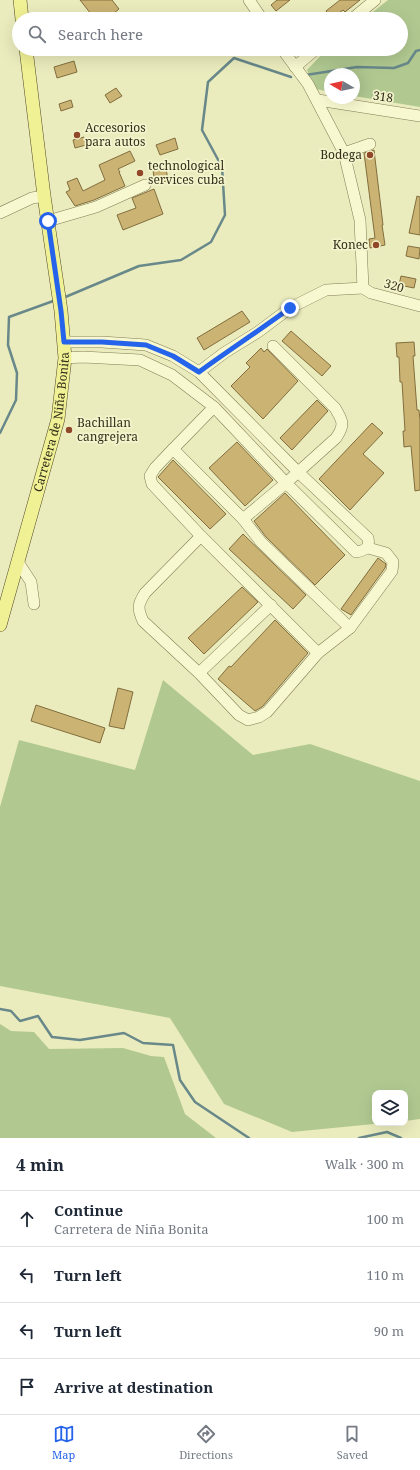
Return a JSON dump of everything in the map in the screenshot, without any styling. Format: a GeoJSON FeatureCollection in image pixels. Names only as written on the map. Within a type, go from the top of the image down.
{"type":"FeatureCollection","features":[{"type":"Feature","properties":{"kind":"main road"},"geometry":{"type":"LineString","coordinates":[[20,0],[21,12]]}},
{"type":"Feature","properties":{"kind":"main road","name":"Carretera de Niña Bonita"},"geometry":{"type":"LineString","coordinates":[[0,625],[58,419],[64,358],[64,342],[59,299],[44,196],[27,56]]}},
{"type":"Feature","properties":{"kind":"street"},"geometry":{"type":"LineString","coordinates":[[250,0],[258,12]]}},
{"type":"Feature","properties":{"kind":"street"},"geometry":{"type":"LineString","coordinates":[[360,12],[375,0]]}},
{"type":"Feature","properties":{"kind":"street"},"geometry":{"type":"LineString","coordinates":[[199,372],[224,353],[258,332],[290,308],[326,290],[362,288],[360,220],[344,153],[318,100],[287,56]]}},
{"type":"Feature","properties":{"kind":"street"},"geometry":{"type":"LineString","coordinates":[[295,67],[308,56]]}},
{"type":"Feature","properties":{"kind":"street","name":"318"},"geometry":{"type":"LineString","coordinates":[[318,100],[420,116]]}},
{"type":"Feature","properties":{"kind":"street"},"geometry":{"type":"LineString","coordinates":[[344,153],[370,144]]}},
{"type":"Feature","properties":{"kind":"street"},"geometry":{"type":"LineString","coordinates":[[48,221],[96,207],[145,185]]}},
{"type":"Feature","properties":{"kind":"street"},"geometry":{"type":"LineString","coordinates":[[0,213],[32,198],[44,196]]}},
{"type":"Feature","properties":{"kind":"street","name":"320"},"geometry":{"type":"LineString","coordinates":[[362,288],[371,293],[420,306]]}},
{"type":"Feature","properties":{"kind":"street"},"geometry":{"type":"LineString","coordinates":[[64,342],[102,342],[146,345],[173,356],[199,372],[297,472],[368,538],[368,548],[362,552],[356,552],[286,483],[214,407],[172,375],[140,360],[95,357],[64,358]]}},
{"type":"Feature","properties":{"kind":"street"},"geometry":{"type":"LineString","coordinates":[[243,518],[286,483],[336,438],[342,429],[341,418],[335,408],[273,346]]}},
{"type":"Feature","properties":{"kind":"street"},"geometry":{"type":"LineString","coordinates":[[214,407],[155,468],[150,476],[152,484],[201,536],[318,652]]}},
{"type":"Feature","properties":{"kind":"street"},"geometry":{"type":"LineString","coordinates":[[173,449],[243,518],[261,542],[350,628]]}},
{"type":"Feature","properties":{"kind":"street"},"geometry":{"type":"LineString","coordinates":[[201,536],[145,593],[139,603],[139,612],[143,621],[199,673],[239,715],[248,720],[259,718],[267,712],[318,652],[350,628],[392,571],[393,562],[386,553],[368,548]]}},
{"type":"Feature","properties":{"kind":"street"},"geometry":{"type":"LineString","coordinates":[[18,562],[31,582],[34,604]]}},
{"type":"Feature","properties":{"kind":"street"},"geometry":{"type":"LineString","coordinates":[[199,673],[271,605]]}},
{"type":"Feature","properties":{"kind":"green space"},"geometry":{"type":"Polygon","coordinates":[[[388,0],[420,0],[420,107],[360,97],[360,68],[324,68],[324,91],[316,89],[307,70],[320,56],[408,56],[408,12],[373,12],[388,0]]]}},
{"type":"Feature","properties":{"kind":"green space"},"geometry":{"type":"Polygon","coordinates":[[[163,680],[253,755],[310,744],[420,781],[420,1119],[408,1121],[408,1090],[372,1090],[372,1124],[292,1132],[224,1104],[170,1018],[0,986],[0,807],[19,740],[135,770],[163,680]]]}},
{"type":"Feature","properties":{"kind":"green space"},"geometry":{"type":"Polygon","coordinates":[[[0,1024],[11,1031],[34,1032],[49,1049],[123,1048],[151,1056],[164,1057],[185,1114],[216,1138],[0,1138],[0,1024]]]}},
{"type":"Feature","properties":{"kind":"building"},"geometry":{"type":"Polygon","coordinates":[[[80,0],[112,0],[119,9],[115,12],[89,12],[80,0]]]}},
{"type":"Feature","properties":{"kind":"building"},"geometry":{"type":"Polygon","coordinates":[[[277,0],[290,0],[276,11],[271,5],[277,0]]]}},
{"type":"Feature","properties":{"kind":"building"},"geometry":{"type":"Polygon","coordinates":[[[340,0],[360,0],[345,12],[343,10],[340,12],[326,11],[340,0]]]}},
{"type":"Feature","properties":{"kind":"building"},"geometry":{"type":"Polygon","coordinates":[[[74,61],[77,72],[57,78],[54,67],[74,61]]]}},
{"type":"Feature","properties":{"kind":"building"},"geometry":{"type":"Polygon","coordinates":[[[116,88],[122,96],[110,103],[105,95],[116,88]]]}},
{"type":"Feature","properties":{"kind":"building"},"geometry":{"type":"Polygon","coordinates":[[[71,100],[73,107],[61,111],[59,104],[71,100]]]}},
{"type":"Feature","properties":{"kind":"building"},"geometry":{"type":"Polygon","coordinates":[[[84,137],[86,145],[75,148],[73,140],[84,137]]]}},
{"type":"Feature","properties":{"kind":"building"},"geometry":{"type":"Polygon","coordinates":[[[175,138],[178,149],[160,155],[156,145],[175,138]]]}},
{"type":"Feature","properties":{"kind":"building"},"geometry":{"type":"Polygon","coordinates":[[[374,150],[385,245],[370,248],[369,239],[375,238],[364,153],[374,150]]]}},
{"type":"Feature","properties":{"kind":"building"},"geometry":{"type":"Polygon","coordinates":[[[130,151],[135,161],[118,169],[125,186],[94,200],[75,206],[66,192],[70,190],[67,182],[77,178],[83,191],[105,180],[99,165],[130,151]]]}},
{"type":"Feature","properties":{"kind":"building"},"geometry":{"type":"Polygon","coordinates":[[[166,168],[168,181],[155,183],[153,171],[166,168]]]}},
{"type":"Feature","properties":{"kind":"building"},"geometry":{"type":"Polygon","coordinates":[[[154,189],[163,214],[123,230],[117,215],[136,208],[132,198],[154,189]]]}},
{"type":"Feature","properties":{"kind":"building"},"geometry":{"type":"Polygon","coordinates":[[[417,196],[420,197],[420,235],[409,233],[417,196]]]}},
{"type":"Feature","properties":{"kind":"building"},"geometry":{"type":"Polygon","coordinates":[[[408,246],[420,248],[419,259],[406,256],[408,246]]]}},
{"type":"Feature","properties":{"kind":"building"},"geometry":{"type":"Polygon","coordinates":[[[401,276],[416,279],[414,288],[399,285],[401,276]]]}},
{"type":"Feature","properties":{"kind":"building"},"geometry":{"type":"Polygon","coordinates":[[[242,311],[250,322],[204,350],[197,338],[242,311]]]}},
{"type":"Feature","properties":{"kind":"building"},"geometry":{"type":"Polygon","coordinates":[[[291,331],[331,366],[322,376],[282,341],[291,331]]]}},
{"type":"Feature","properties":{"kind":"building"},"geometry":{"type":"Polygon","coordinates":[[[414,342],[415,356],[413,356],[417,410],[419,410],[420,420],[420,490],[415,491],[411,446],[404,447],[403,431],[405,431],[402,382],[400,382],[399,357],[397,357],[396,343],[414,342]]]}},
{"type":"Feature","properties":{"kind":"building"},"geometry":{"type":"Polygon","coordinates":[[[261,348],[264,352],[267,349],[298,381],[263,419],[231,386],[250,367],[246,363],[261,348]]]}},
{"type":"Feature","properties":{"kind":"building"},"geometry":{"type":"Polygon","coordinates":[[[317,400],[328,411],[292,450],[280,438],[317,400]]]}},
{"type":"Feature","properties":{"kind":"building"},"geometry":{"type":"Polygon","coordinates":[[[372,423],[383,433],[363,454],[384,473],[350,510],[319,479],[372,423]]]}},
{"type":"Feature","properties":{"kind":"building"},"geometry":{"type":"Polygon","coordinates":[[[237,442],[273,480],[245,506],[209,468],[237,442]]]}},
{"type":"Feature","properties":{"kind":"building"},"geometry":{"type":"Polygon","coordinates":[[[173,460],[226,514],[210,529],[158,477],[173,460]]]}},
{"type":"Feature","properties":{"kind":"building"},"geometry":{"type":"Polygon","coordinates":[[[285,493],[345,555],[315,585],[266,537],[254,521],[285,493]]]}},
{"type":"Feature","properties":{"kind":"building"},"geometry":{"type":"Polygon","coordinates":[[[243,534],[306,595],[293,609],[229,549],[243,534]]]}},
{"type":"Feature","properties":{"kind":"building"},"geometry":{"type":"Polygon","coordinates":[[[378,558],[386,564],[385,568],[351,615],[341,609],[378,558]]]}},
{"type":"Feature","properties":{"kind":"building"},"geometry":{"type":"Polygon","coordinates":[[[242,587],[258,602],[204,654],[188,638],[242,587]]]}},
{"type":"Feature","properties":{"kind":"building"},"geometry":{"type":"Polygon","coordinates":[[[275,620],[308,653],[262,707],[255,711],[218,679],[275,620]]]}},
{"type":"Feature","properties":{"kind":"building"},"geometry":{"type":"Polygon","coordinates":[[[118,688],[133,692],[124,729],[109,726],[118,688]]]}},
{"type":"Feature","properties":{"kind":"building"},"geometry":{"type":"Polygon","coordinates":[[[36,705],[105,728],[100,743],[31,721],[36,705]]]}},
{"type":"Feature","properties":{"kind":"waterway"},"geometry":{"type":"LineString","coordinates":[[306,75],[357,67],[394,68],[408,63],[416,51],[420,50]]}},
{"type":"Feature","properties":{"kind":"waterway"},"geometry":{"type":"LineString","coordinates":[[63,298],[139,266],[181,260],[211,242],[225,215],[222,167],[202,130],[208,82],[234,58],[291,77]]}},
{"type":"Feature","properties":{"kind":"waterway"},"geometry":{"type":"LineString","coordinates":[[0,433],[16,400],[17,373],[8,345],[9,317],[56,300]]}},
{"type":"Feature","properties":{"kind":"waterway"},"geometry":{"type":"LineString","coordinates":[[0,1009],[11,1011],[20,1021],[38,1016],[52,1037],[80,1040],[124,1033],[143,1043],[173,1045],[180,1080],[195,1102],[249,1138]]}},
{"type":"Feature","properties":{"kind":"waterway"},"geometry":{"type":"LineString","coordinates":[[359,1138],[387,1132],[401,1138]]}},
{"type":"Feature","properties":{"kind":"place","name":"Accesorios para autos"},"geometry":{"type":"Point","coordinates":[77,135]}},
{"type":"Feature","properties":{"kind":"place","name":"Bodega"},"geometry":{"type":"Point","coordinates":[370,155]}},
{"type":"Feature","properties":{"kind":"place","name":"technological services cuba"},"geometry":{"type":"Point","coordinates":[140,173]}},
{"type":"Feature","properties":{"kind":"place","name":"Konec"},"geometry":{"type":"Point","coordinates":[376,245]}},
{"type":"Feature","properties":{"kind":"place","name":"Bachillan cangrejera"},"geometry":{"type":"Point","coordinates":[69,430]}},
{"type":"Feature","properties":{"kind":"route"},"geometry":{"type":"LineString","coordinates":[[48,221],[64,342],[102,342],[146,345],[173,356],[199,372],[224,353],[258,332],[290,308]]}}]}
